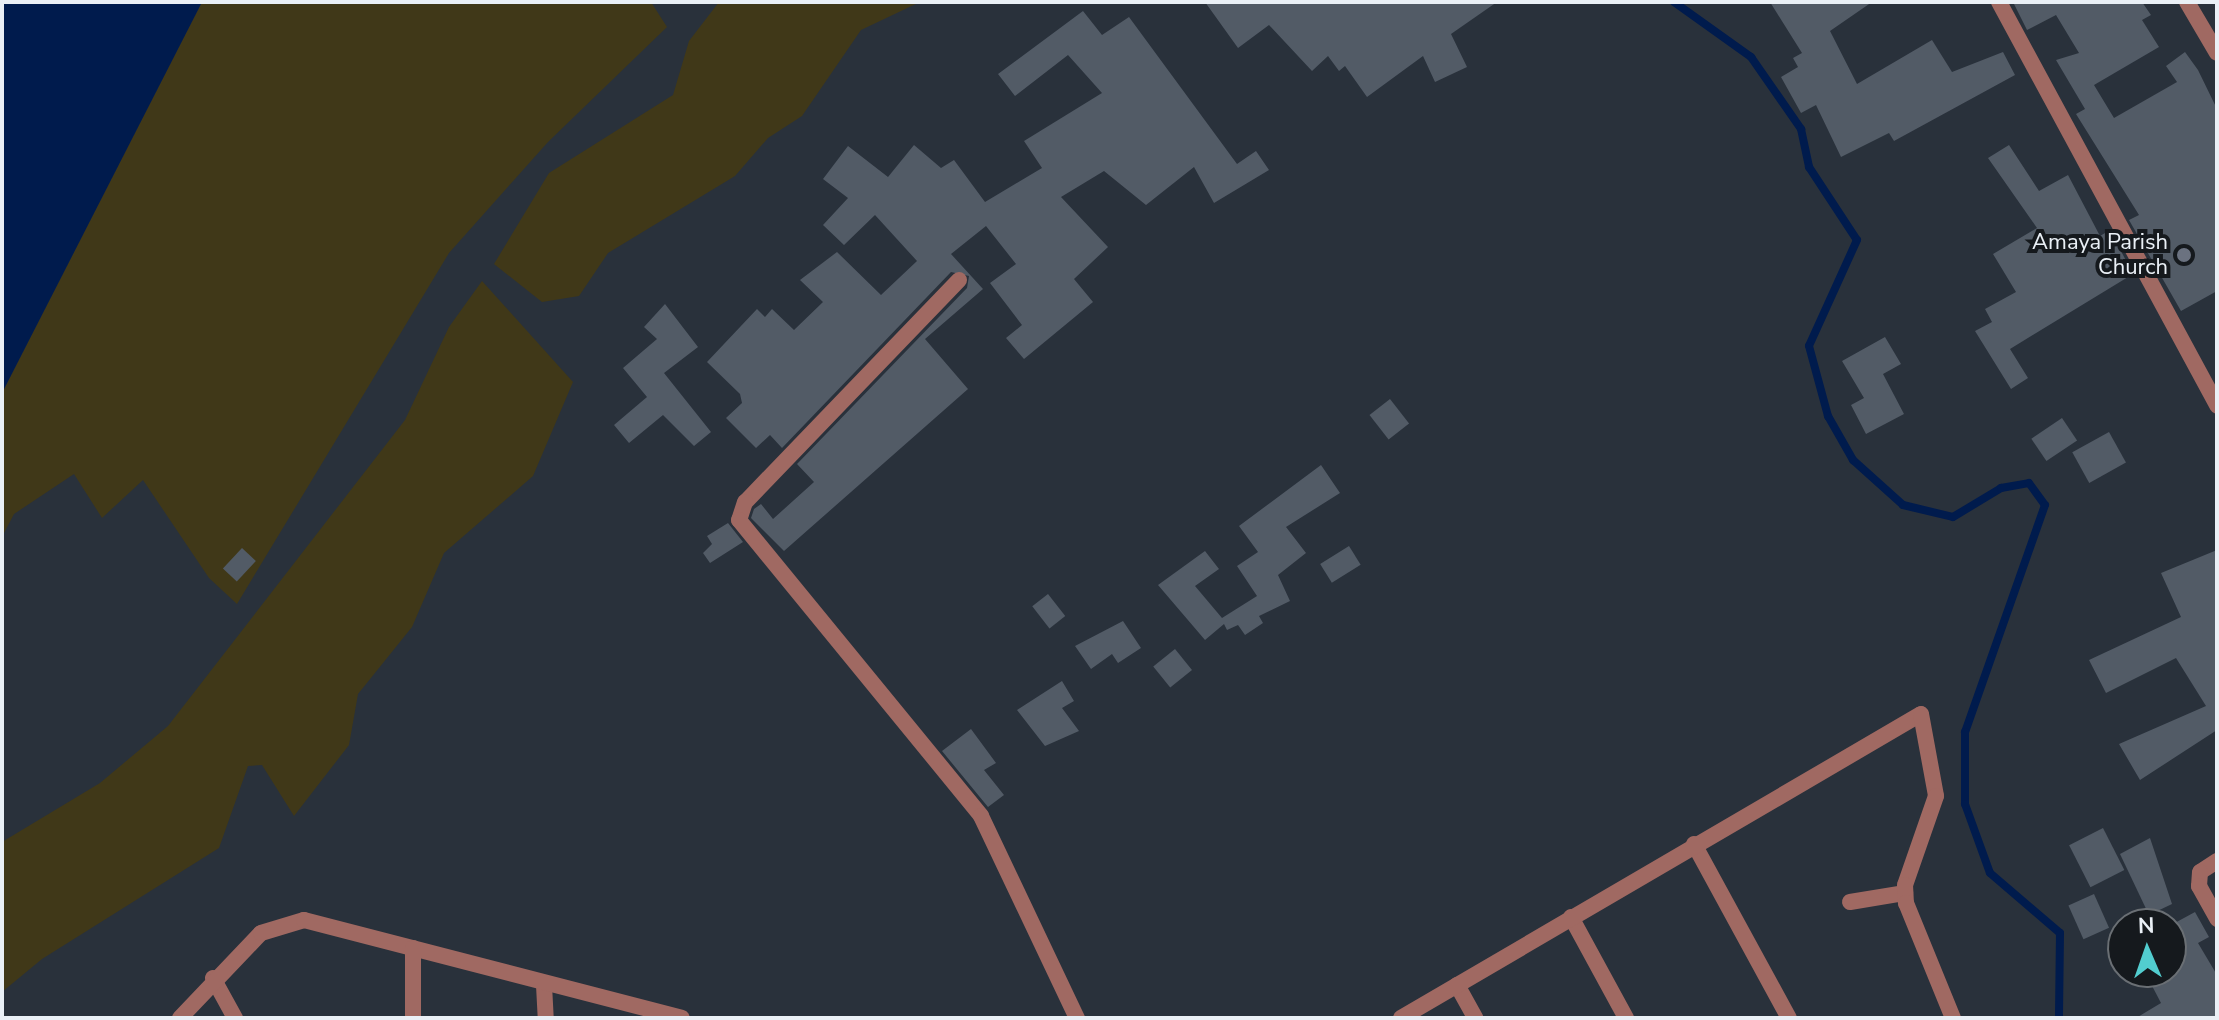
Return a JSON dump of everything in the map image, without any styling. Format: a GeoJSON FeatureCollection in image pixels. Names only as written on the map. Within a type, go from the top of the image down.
{"type":"FeatureCollection","features":[{"type":"Feature","properties":{"kind":"street"},"geometry":{"type":"LineString","coordinates":[[1999,2],[2217,406]]}},
{"type":"Feature","properties":{"kind":"street"},"geometry":{"type":"LineString","coordinates":[[2187,2],[2217,53]]}},
{"type":"Feature","properties":{"kind":"street"},"geometry":{"type":"LineString","coordinates":[[959,280],[742,505],[739,520],[981,816],[1077,1018]]}},
{"type":"Feature","properties":{"kind":"street"},"geometry":{"type":"LineString","coordinates":[[1401,1018],[1921,714],[1936,796],[1905,893],[1953,1018]]}},
{"type":"Feature","properties":{"kind":"street"},"geometry":{"type":"LineString","coordinates":[[1694,844],[1789,1018]]}},
{"type":"Feature","properties":{"kind":"street"},"geometry":{"type":"LineString","coordinates":[[2217,861],[2200,872],[2199,886],[2217,919]]}},
{"type":"Feature","properties":{"kind":"street"},"geometry":{"type":"LineString","coordinates":[[1850,902],[1905,893]]}},
{"type":"Feature","properties":{"kind":"street"},"geometry":{"type":"LineString","coordinates":[[1571,917],[1626,1018]]}},
{"type":"Feature","properties":{"kind":"street"},"geometry":{"type":"LineString","coordinates":[[180,1018],[213,978],[261,933],[304,920],[544,985],[682,1018]]}},
{"type":"Feature","properties":{"kind":"street"},"geometry":{"type":"LineString","coordinates":[[413,948],[413,1018]]}},
{"type":"Feature","properties":{"kind":"street"},"geometry":{"type":"LineString","coordinates":[[213,978],[235,1018]]}},
{"type":"Feature","properties":{"kind":"street"},"geometry":{"type":"LineString","coordinates":[[544,985],[546,1018]]}},
{"type":"Feature","properties":{"kind":"street"},"geometry":{"type":"LineString","coordinates":[[1457,985],[1475,1018]]}},
{"type":"Feature","properties":{"kind":"sand"},"geometry":{"type":"Polygon","coordinates":[[[202,2],[651,2],[667,27],[548,142],[449,253],[237,604],[209,578],[143,480],[102,518],[74,474],[14,514],[2,537],[2,393],[202,2]]]}},
{"type":"Feature","properties":{"kind":"sand"},"geometry":{"type":"Polygon","coordinates":[[[719,2],[920,2],[861,30],[802,116],[768,138],[735,176],[608,253],[579,296],[542,302],[494,264],[549,173],[673,95],[689,41],[719,2]]]}},
{"type":"Feature","properties":{"kind":"sand"},"geometry":{"type":"Polygon","coordinates":[[[482,281],[573,382],[533,476],[444,553],[412,627],[358,694],[349,745],[294,816],[262,765],[248,766],[219,848],[42,959],[2,992],[2,842],[100,783],[168,726],[405,420],[449,327],[482,281]]]}},
{"type":"Feature","properties":{"kind":"water"},"geometry":{"type":"Polygon","coordinates":[[[2,2],[202,2],[2,393],[2,2]]]}},
{"type":"Feature","properties":{"kind":"building"},"geometry":{"type":"Polygon","coordinates":[[[1205,2],[1497,2],[1451,34],[1467,67],[1435,82],[1423,56],[1367,97],[1345,66],[1339,71],[1328,56],[1312,71],[1269,25],[1238,48],[1205,2]]]}},
{"type":"Feature","properties":{"kind":"building"},"geometry":{"type":"Polygon","coordinates":[[[1770,2],[1872,2],[1830,31],[1857,84],[1932,40],[1952,72],[2003,52],[2015,75],[1894,141],[1889,133],[1841,157],[1816,105],[1801,113],[1781,77],[1798,67],[1793,58],[1802,53],[1770,2]]]}},
{"type":"Feature","properties":{"kind":"building"},"geometry":{"type":"Polygon","coordinates":[[[2013,2],[2142,2],[2151,15],[2142,20],[2159,47],[2094,85],[2114,118],[2177,82],[2166,66],[2185,52],[2198,70],[2217,109],[2217,291],[2181,311],[2129,220],[2139,215],[2076,114],[2085,109],[2056,60],[2079,53],[2056,15],[2027,30],[2013,2]]]}},
{"type":"Feature","properties":{"kind":"building"},"geometry":{"type":"Polygon","coordinates":[[[1083,11],[1102,35],[1129,17],[1237,164],[1256,151],[1269,170],[1214,203],[1194,167],[1146,205],[1104,171],[1061,197],[1108,247],[1074,279],[1093,302],[1024,359],[1006,338],[1022,325],[990,283],[1016,264],[986,226],[951,254],[983,289],[925,339],[968,389],[784,551],[751,518],[754,509],[761,504],[773,519],[814,482],[797,464],[967,288],[969,276],[951,272],[782,448],[770,435],[756,448],[726,418],[742,403],[740,394],[707,362],[757,309],[765,317],[772,309],[794,330],[823,302],[800,280],[837,252],[881,295],[917,261],[875,215],[844,245],[823,225],[848,198],[823,179],[848,146],[888,177],[914,145],[941,168],[954,160],[985,202],[1042,168],[1024,141],[1102,93],[1068,55],[1015,96],[998,74],[1083,11]]]}},
{"type":"Feature","properties":{"kind":"building"},"geometry":{"type":"Polygon","coordinates":[[[2009,145],[2039,191],[2068,175],[2100,236],[2110,230],[2133,274],[2010,349],[2028,378],[2011,389],[1975,331],[1992,322],[1985,309],[2016,292],[1993,254],[2037,228],[1988,158],[2009,145]]]}},
{"type":"Feature","properties":{"kind":"building"},"geometry":{"type":"Polygon","coordinates":[[[665,304],[698,347],[664,373],[711,432],[694,446],[663,415],[629,443],[614,425],[647,397],[623,368],[657,339],[644,327],[665,304]]]}},
{"type":"Feature","properties":{"kind":"building"},"geometry":{"type":"Polygon","coordinates":[[[1885,337],[1901,364],[1883,374],[1904,414],[1866,434],[1851,405],[1864,398],[1842,361],[1885,337]]]}},
{"type":"Feature","properties":{"kind":"building"},"geometry":{"type":"Polygon","coordinates":[[[1390,399],[1409,423],[1389,439],[1370,415],[1390,399]]]}},
{"type":"Feature","properties":{"kind":"building"},"geometry":{"type":"Polygon","coordinates":[[[2062,418],[2077,440],[2046,461],[2031,439],[2062,418]]]}},
{"type":"Feature","properties":{"kind":"building"},"geometry":{"type":"Polygon","coordinates":[[[2109,432],[2126,463],[2089,483],[2072,452],[2109,432]]]}},
{"type":"Feature","properties":{"kind":"building"},"geometry":{"type":"Polygon","coordinates":[[[1321,465],[1340,493],[1286,527],[1306,553],[1278,575],[1290,601],[1259,616],[1263,623],[1245,635],[1238,625],[1227,630],[1224,624],[1205,640],[1158,585],[1205,551],[1219,569],[1195,586],[1222,618],[1257,596],[1237,566],[1258,552],[1239,526],[1321,465]]]}},
{"type":"Feature","properties":{"kind":"building"},"geometry":{"type":"Polygon","coordinates":[[[728,523],[743,542],[710,563],[703,553],[712,544],[707,536],[728,523]]]}},
{"type":"Feature","properties":{"kind":"building"},"geometry":{"type":"Polygon","coordinates":[[[1349,546],[1361,565],[1332,583],[1320,564],[1349,546]]]}},
{"type":"Feature","properties":{"kind":"building"},"geometry":{"type":"Polygon","coordinates":[[[242,548],[256,561],[237,581],[223,568],[242,548]]]}},
{"type":"Feature","properties":{"kind":"building"},"geometry":{"type":"Polygon","coordinates":[[[2217,550],[2217,730],[2140,780],[2119,744],[2206,706],[2176,658],[2106,693],[2089,660],[2181,617],[2161,573],[2217,550]]]}},
{"type":"Feature","properties":{"kind":"building"},"geometry":{"type":"Polygon","coordinates":[[[1048,594],[1065,616],[1049,628],[1032,606],[1048,594]]]}},
{"type":"Feature","properties":{"kind":"building"},"geometry":{"type":"Polygon","coordinates":[[[1123,621],[1141,648],[1118,663],[1112,654],[1091,669],[1075,646],[1123,621]]]}},
{"type":"Feature","properties":{"kind":"building"},"geometry":{"type":"Polygon","coordinates":[[[1175,649],[1192,670],[1170,688],[1153,667],[1175,649]]]}},
{"type":"Feature","properties":{"kind":"building"},"geometry":{"type":"Polygon","coordinates":[[[1062,681],[1074,701],[1062,708],[1079,731],[1045,746],[1017,710],[1062,681]]]}},
{"type":"Feature","properties":{"kind":"building"},"geometry":{"type":"Polygon","coordinates":[[[971,729],[996,763],[984,770],[1004,795],[988,807],[942,751],[971,729]]]}},
{"type":"Feature","properties":{"kind":"building"},"geometry":{"type":"Polygon","coordinates":[[[2103,828],[2124,870],[2090,887],[2069,845],[2103,828]]]}},
{"type":"Feature","properties":{"kind":"building"},"geometry":{"type":"Polygon","coordinates":[[[2150,838],[2172,904],[2164,908],[2146,908],[2120,854],[2150,838]]]}},
{"type":"Feature","properties":{"kind":"building"},"geometry":{"type":"Polygon","coordinates":[[[2094,894],[2107,929],[2083,939],[2068,905],[2094,894]]]}},
{"type":"Feature","properties":{"kind":"building"},"geometry":{"type":"Polygon","coordinates":[[[2195,912],[2209,937],[2198,943],[2217,975],[2217,1018],[2136,1018],[2161,1003],[2153,988],[2187,988],[2187,916],[2195,912]]]}},
{"type":"Feature","properties":{"kind":"waterway"},"geometry":{"type":"LineString","coordinates":[[1674,2],[1751,57],[1801,129],[1809,167],[1857,240],[1809,346],[1828,416],[1853,460],[1903,505],[1953,517],[2001,488],[2029,483],[2045,505],[1965,732],[1965,804],[1990,873],[2060,933],[2059,1018]]}},
{"type":"Feature","properties":{"kind":"place","name":"Amaya Parish Church"},"geometry":{"type":"Point","coordinates":[2184,255]}}]}
